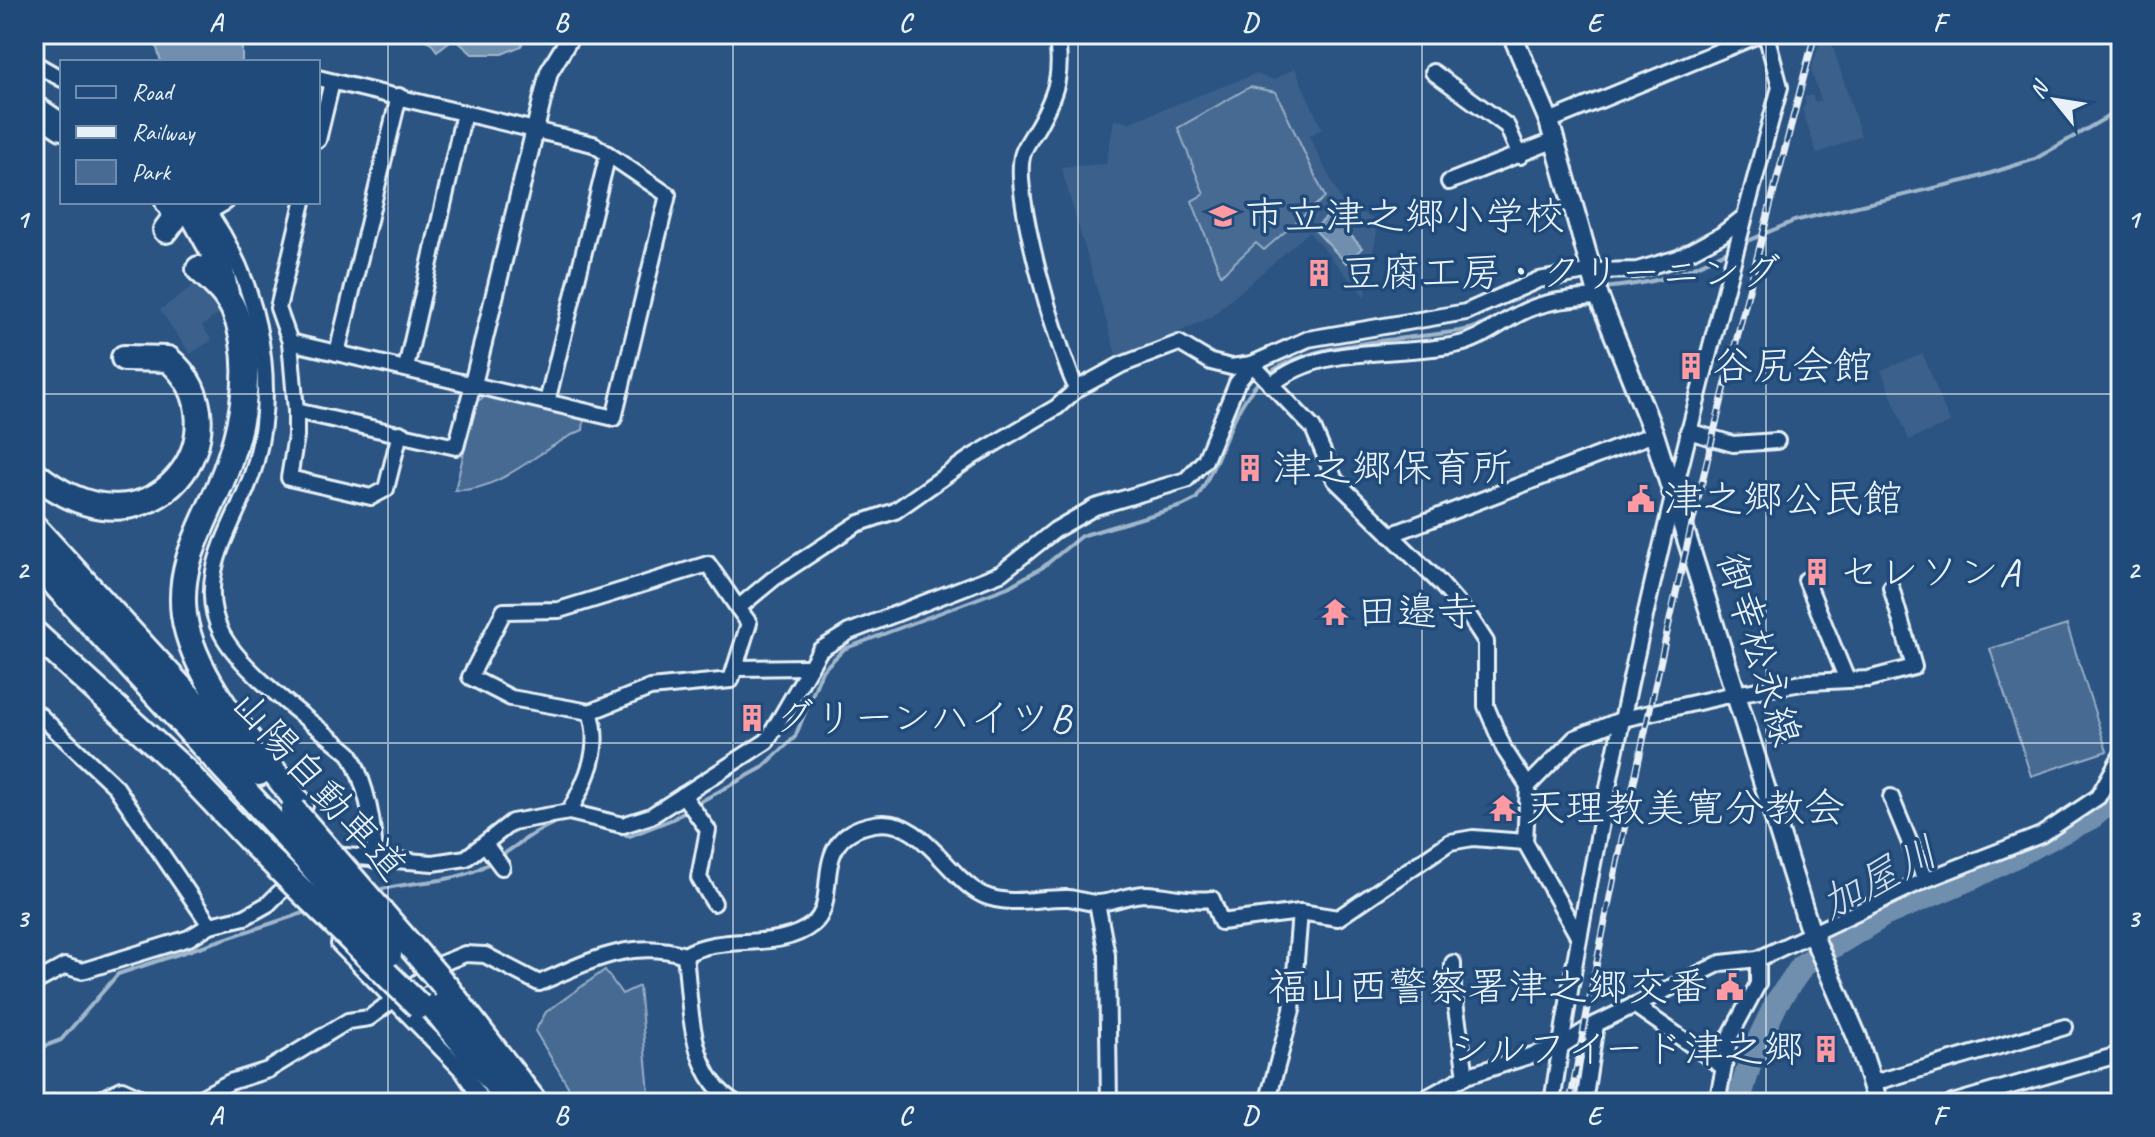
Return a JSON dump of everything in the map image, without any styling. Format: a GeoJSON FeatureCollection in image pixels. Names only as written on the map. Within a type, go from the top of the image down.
{"type":"FeatureCollection","features":[{"type":"Feature","properties":{"kind":"highway"},"geometry":{"type":"LineString","coordinates":[[34,95],[60,105]]}},
{"type":"Feature","properties":{"kind":"highway"},"geometry":{"type":"LineString","coordinates":[[34,108],[60,126]]}},
{"type":"Feature","properties":{"kind":"highway"},"geometry":{"type":"LineString","coordinates":[[166,230],[177,215],[169,204]]}},
{"type":"Feature","properties":{"kind":"highway"},"geometry":{"type":"LineString","coordinates":[[187,204],[219,262],[227,298]]}},
{"type":"Feature","properties":{"kind":"highway"},"geometry":{"type":"LineString","coordinates":[[199,269],[227,298],[234,310],[242,344],[242,410],[226,469],[185,565],[184,619],[200,664],[290,814]]}},
{"type":"Feature","properties":{"kind":"highway"},"geometry":{"type":"LineString","coordinates":[[34,473],[76,500],[115,508],[151,500],[179,478],[194,449],[197,434],[197,417],[188,382],[168,359],[124,358]]}},
{"type":"Feature","properties":{"kind":"highway","name":"山陽自動車道"},"geometry":{"type":"LineString","coordinates":[[34,527],[290,814],[510,1103]]}},
{"type":"Feature","properties":{"kind":"highway","name":"山陽自動車道"},"geometry":{"type":"LineString","coordinates":[[34,561],[342,868],[431,997],[535,1103]]}},
{"type":"Feature","properties":{"kind":"highway"},"geometry":{"type":"LineString","coordinates":[[34,633],[104,701],[183,769],[255,845],[431,997]]}},
{"type":"Feature","properties":{"kind":"highway"},"geometry":{"type":"LineString","coordinates":[[34,656],[104,701]]}},
{"type":"Feature","properties":{"kind":"main road","name":"御幸松永線"},"geometry":{"type":"LineString","coordinates":[[1512,34],[1549,121],[1596,285],[1654,434],[1814,939],[1873,1083],[1878,1103]]}},
{"type":"Feature","properties":{"kind":"street"},"geometry":{"type":"LineString","coordinates":[[296,411],[456,447],[549,72],[572,34]]}},
{"type":"Feature","properties":{"kind":"street"},"geometry":{"type":"LineString","coordinates":[[1056,34],[1061,69],[1056,88],[1023,152],[1020,168],[1034,257],[1077,389]]}},
{"type":"Feature","properties":{"kind":"street"},"geometry":{"type":"LineString","coordinates":[[1549,121],[1763,34],[1780,87],[1688,431],[1623,719],[1578,936],[1552,1103]]}},
{"type":"Feature","properties":{"kind":"street"},"geometry":{"type":"LineString","coordinates":[[34,63],[60,78]]}},
{"type":"Feature","properties":{"kind":"street"},"geometry":{"type":"LineString","coordinates":[[1433,72],[1507,126],[1520,156]]}},
{"type":"Feature","properties":{"kind":"street"},"geometry":{"type":"LineString","coordinates":[[290,342],[614,418],[668,195],[593,144],[325,80],[320,123]]}},
{"type":"Feature","properties":{"kind":"street"},"geometry":{"type":"LineString","coordinates":[[337,353],[399,96]]}},
{"type":"Feature","properties":{"kind":"street"},"geometry":{"type":"LineString","coordinates":[[406,368],[464,113]]}},
{"type":"Feature","properties":{"kind":"street"},"geometry":{"type":"LineString","coordinates":[[1449,182],[1553,141]]}},
{"type":"Feature","properties":{"kind":"street"},"geometry":{"type":"LineString","coordinates":[[547,402],[608,154]]}},
{"type":"Feature","properties":{"kind":"street"},"geometry":{"type":"LineString","coordinates":[[303,204],[278,308],[290,342],[296,411],[296,436],[289,478],[371,497],[386,489],[400,433]]}},
{"type":"Feature","properties":{"kind":"street"},"geometry":{"type":"LineString","coordinates":[[205,207],[248,285],[259,331],[264,378],[263,419],[256,463],[231,518],[211,597],[221,631],[235,656],[350,754],[360,772],[374,831],[375,860]]}},
{"type":"Feature","properties":{"kind":"street"},"geometry":{"type":"LineString","coordinates":[[1271,385],[1288,371],[1310,364],[1375,352],[1457,345],[1504,325],[1531,308],[1678,258],[1721,235],[1744,217]]}},
{"type":"Feature","properties":{"kind":"street"},"geometry":{"type":"LineString","coordinates":[[738,608],[773,579],[857,524],[895,511],[972,457],[1057,407],[1077,389],[1121,365],[1179,343],[1211,362],[1231,367],[1252,364],[1308,339],[1466,312],[1538,280],[1596,285]]}},
{"type":"Feature","properties":{"kind":"street"},"geometry":{"type":"LineString","coordinates":[[1370,329],[1375,352]]}},
{"type":"Feature","properties":{"kind":"street"},"geometry":{"type":"LineString","coordinates":[[1252,364],[1313,428],[1335,480],[1440,583],[1486,642],[1486,706],[1504,749],[1528,786],[1525,842],[1578,936]]}},
{"type":"Feature","properties":{"kind":"street"},"geometry":{"type":"LineString","coordinates":[[34,983],[65,966],[82,971],[189,938],[210,925],[245,917],[268,904],[304,868],[346,856],[433,863],[466,858],[512,822],[569,812],[623,825],[651,816],[767,741],[820,650],[849,632],[1001,573],[1055,530],[1095,507],[1186,480],[1205,460],[1237,383],[1252,364]]}},
{"type":"Feature","properties":{"kind":"street"},"geometry":{"type":"LineString","coordinates":[[1688,431],[1733,444],[1777,441]]}},
{"type":"Feature","properties":{"kind":"street"},"geometry":{"type":"LineString","coordinates":[[1390,535],[1654,434]]}},
{"type":"Feature","properties":{"kind":"street"},"geometry":{"type":"LineString","coordinates":[[708,564],[749,623],[738,668],[731,680],[650,688],[590,712],[511,698],[470,677],[504,611],[559,610],[708,564]]}},
{"type":"Feature","properties":{"kind":"street"},"geometry":{"type":"LineString","coordinates":[[1806,580],[1847,680]]}},
{"type":"Feature","properties":{"kind":"street"},"geometry":{"type":"LineString","coordinates":[[1528,786],[1575,738],[1623,719],[1734,694],[1809,682],[1868,679],[1914,667],[1891,587]]}},
{"type":"Feature","properties":{"kind":"street"},"geometry":{"type":"LineString","coordinates":[[738,668],[808,667]]}},
{"type":"Feature","properties":{"kind":"street"},"geometry":{"type":"LineString","coordinates":[[34,710],[116,787],[210,925]]}},
{"type":"Feature","properties":{"kind":"street"},"geometry":{"type":"LineString","coordinates":[[569,812],[592,764],[596,729],[590,712]]}},
{"type":"Feature","properties":{"kind":"street"},"geometry":{"type":"LineString","coordinates":[[1417,1103],[1466,1076],[1561,1046],[1596,1024],[1721,963],[1758,959],[1814,939],[1925,880],[2041,835],[2098,797],[2121,756]]}},
{"type":"Feature","properties":{"kind":"street"},"geometry":{"type":"LineString","coordinates":[[683,795],[708,830],[699,878],[714,903]]}},
{"type":"Feature","properties":{"kind":"street"},"geometry":{"type":"LineString","coordinates":[[1891,797],[1925,880]]}},
{"type":"Feature","properties":{"kind":"street"},"geometry":{"type":"LineString","coordinates":[[191,1103],[230,1082],[268,1070],[348,1021],[369,1018],[443,963],[465,954],[485,955],[539,983],[625,949],[661,948],[685,955],[699,946],[787,936],[814,924],[823,911],[830,861],[843,838],[862,826],[893,824],[913,833],[982,894],[1011,901],[1068,898],[1097,903],[1145,894],[1176,900],[1212,899],[1221,922],[1300,912],[1338,918],[1450,842],[1484,838],[1525,842]]}},
{"type":"Feature","properties":{"kind":"street"},"geometry":{"type":"LineString","coordinates":[[485,844],[502,867]]}},
{"type":"Feature","properties":{"kind":"street"},"geometry":{"type":"LineString","coordinates":[[285,887],[462,1070],[484,1103]]}},
{"type":"Feature","properties":{"kind":"street"},"geometry":{"type":"LineString","coordinates":[[1097,903],[1107,955],[1109,1103]]}},
{"type":"Feature","properties":{"kind":"street"},"geometry":{"type":"LineString","coordinates":[[1267,1103],[1292,1010],[1300,912]]}},
{"type":"Feature","properties":{"kind":"street"},"geometry":{"type":"LineString","coordinates":[[685,955],[702,1062],[710,1083],[736,1103]]}},
{"type":"Feature","properties":{"kind":"street"},"geometry":{"type":"LineString","coordinates":[[1717,1103],[1730,1036],[1758,984],[1758,959]]}},
{"type":"Feature","properties":{"kind":"street"},"geometry":{"type":"LineString","coordinates":[[1453,963],[1453,989],[1466,1076]]}},
{"type":"Feature","properties":{"kind":"street"},"geometry":{"type":"LineString","coordinates":[[1634,1005],[1723,1067]]}},
{"type":"Feature","properties":{"kind":"street"},"geometry":{"type":"LineString","coordinates":[[1584,1103],[1596,1024]]}},
{"type":"Feature","properties":{"kind":"street"},"geometry":{"type":"LineString","coordinates":[[1873,1083],[2065,1027]]}},
{"type":"Feature","properties":{"kind":"street"},"geometry":{"type":"LineString","coordinates":[[1952,1103],[2121,1054]]}},
{"type":"Feature","properties":{"kind":"street"},"geometry":{"type":"LineString","coordinates":[[54,1103],[97,1101],[122,1089],[153,1103]]}},
{"type":"Feature","properties":{"kind":"shaded area"},"geometry":{"type":"Polygon","coordinates":[[[153,34],[250,34],[242,47],[242,60],[160,60],[153,34]]]}},
{"type":"Feature","properties":{"kind":"shaded area"},"geometry":{"type":"Polygon","coordinates":[[[413,34],[527,34],[521,46],[502,54],[472,54],[454,38],[437,51],[430,42],[413,34]]]}},
{"type":"Feature","properties":{"kind":"shaded area"},"geometry":{"type":"Polygon","coordinates":[[[1822,34],[1829,34],[1861,136],[1817,154],[1802,109],[1806,105],[1804,97],[1812,95],[1815,103],[1821,101],[1811,70],[1822,34]]]}},
{"type":"Feature","properties":{"kind":"shaded area","name":"市立津之郷小学校"},"geometry":{"type":"Polygon","coordinates":[[[1295,68],[1322,129],[1309,136],[1341,200],[1374,220],[1377,232],[1365,297],[1309,232],[1211,317],[1118,361],[1061,167],[1106,164],[1114,120],[1130,122],[1255,74],[1274,80],[1295,68]]]}},
{"type":"Feature","properties":{"kind":"shaded area"},"geometry":{"type":"Polygon","coordinates":[[[1331,213],[1362,248],[1346,263],[1314,229],[1331,213]]]}},
{"type":"Feature","properties":{"kind":"shaded area"},"geometry":{"type":"Polygon","coordinates":[[[199,281],[221,312],[202,326],[212,340],[190,354],[160,310],[199,281]]]}},
{"type":"Feature","properties":{"kind":"shaded area"},"geometry":{"type":"Polygon","coordinates":[[[1923,354],[1950,423],[1909,440],[1881,370],[1923,354]]]}},
{"type":"Feature","properties":{"kind":"green space"},"geometry":{"type":"Polygon","coordinates":[[[1250,87],[1276,92],[1325,197],[1264,250],[1256,243],[1221,275],[1192,201],[1204,194],[1178,128],[1250,87]]]}},
{"type":"Feature","properties":{"kind":"green space"},"geometry":{"type":"Polygon","coordinates":[[[489,394],[584,419],[583,430],[505,477],[472,489],[455,490],[476,402],[489,394]]]}},
{"type":"Feature","properties":{"kind":"green space"},"geometry":{"type":"Polygon","coordinates":[[[2067,625],[2107,751],[2031,776],[1990,649],[2067,625]]]}},
{"type":"Feature","properties":{"kind":"green space"},"geometry":{"type":"Polygon","coordinates":[[[605,970],[622,994],[639,986],[649,1093],[678,1103],[578,1103],[535,1031],[546,1012],[605,970]]]}},
{"type":"Feature","properties":{"kind":"waterway"},"geometry":{"type":"LineString","coordinates":[[1741,244],[1794,221],[1972,179],[2035,159],[2121,109]]}},
{"type":"Feature","properties":{"kind":"waterway"},"geometry":{"type":"LineString","coordinates":[[1602,288],[1670,276],[1733,248]]}},
{"type":"Feature","properties":{"kind":"waterway"},"geometry":{"type":"LineString","coordinates":[[1524,304],[1539,297],[1593,288]]}},
{"type":"Feature","properties":{"kind":"waterway"},"geometry":{"type":"LineString","coordinates":[[696,804],[762,768],[795,737],[822,671],[844,649],[1008,587],[1043,567],[1081,536],[1196,499],[1238,411],[1256,385],[1274,370],[1324,350],[1472,328],[1516,308]]}},
{"type":"Feature","properties":{"kind":"waterway","name":"加屋川"},"geometry":{"type":"LineString","coordinates":[[1738,1103],[1754,1050],[1777,1002],[1803,965],[1884,915],[1974,877],[2092,817],[2112,800],[2121,784]]}},
{"type":"Feature","properties":{"kind":"waterway"},"geometry":{"type":"LineString","coordinates":[[586,823],[630,836],[673,819],[688,809]]}},
{"type":"Feature","properties":{"kind":"waterway"},"geometry":{"type":"LineString","coordinates":[[375,891],[474,871],[562,820]]}},
{"type":"Feature","properties":{"kind":"waterway"},"geometry":{"type":"LineString","coordinates":[[34,1050],[61,1040],[118,974],[309,911]]}},
{"type":"Feature","properties":{"kind":"railway"},"geometry":{"type":"LineString","coordinates":[[1570,1103],[1623,834],[1682,566],[1746,300],[1815,34]]}},
{"type":"Feature","properties":{"kind":"railway"},"geometry":{"type":"LineString","coordinates":[[2111,34],[2121,99]]}},
{"type":"Feature","properties":{"kind":"place","name":"市立津之郷小学校"},"geometry":{"type":"Point","coordinates":[1223,216]}},
{"type":"Feature","properties":{"kind":"place","name":"豆腐工房・クリーニング"},"geometry":{"type":"Point","coordinates":[1319,273]}},
{"type":"Feature","properties":{"kind":"place","name":"谷尻会館"},"geometry":{"type":"Point","coordinates":[1691,366]}},
{"type":"Feature","properties":{"kind":"place","name":"津之郷保育所"},"geometry":{"type":"Point","coordinates":[1250,468]}},
{"type":"Feature","properties":{"kind":"place","name":"津之郷公民館"},"geometry":{"type":"Point","coordinates":[1641,499]}},
{"type":"Feature","properties":{"kind":"place","name":"セレソンA"},"geometry":{"type":"Point","coordinates":[1817,572]}},
{"type":"Feature","properties":{"kind":"place","name":"田邉寺"},"geometry":{"type":"Point","coordinates":[1335,612]}},
{"type":"Feature","properties":{"kind":"place","name":"グリーンハイツB"},"geometry":{"type":"Point","coordinates":[752,718]}},
{"type":"Feature","properties":{"kind":"place","name":"天理教美寛分教会"},"geometry":{"type":"Point","coordinates":[1503,808]}},
{"type":"Feature","properties":{"kind":"place","name":"福山西警察署津之郷交番"},"geometry":{"type":"Point","coordinates":[1730,987]}},
{"type":"Feature","properties":{"kind":"place","name":"シルフイード津之郷"},"geometry":{"type":"Point","coordinates":[1826,1049]}}]}
